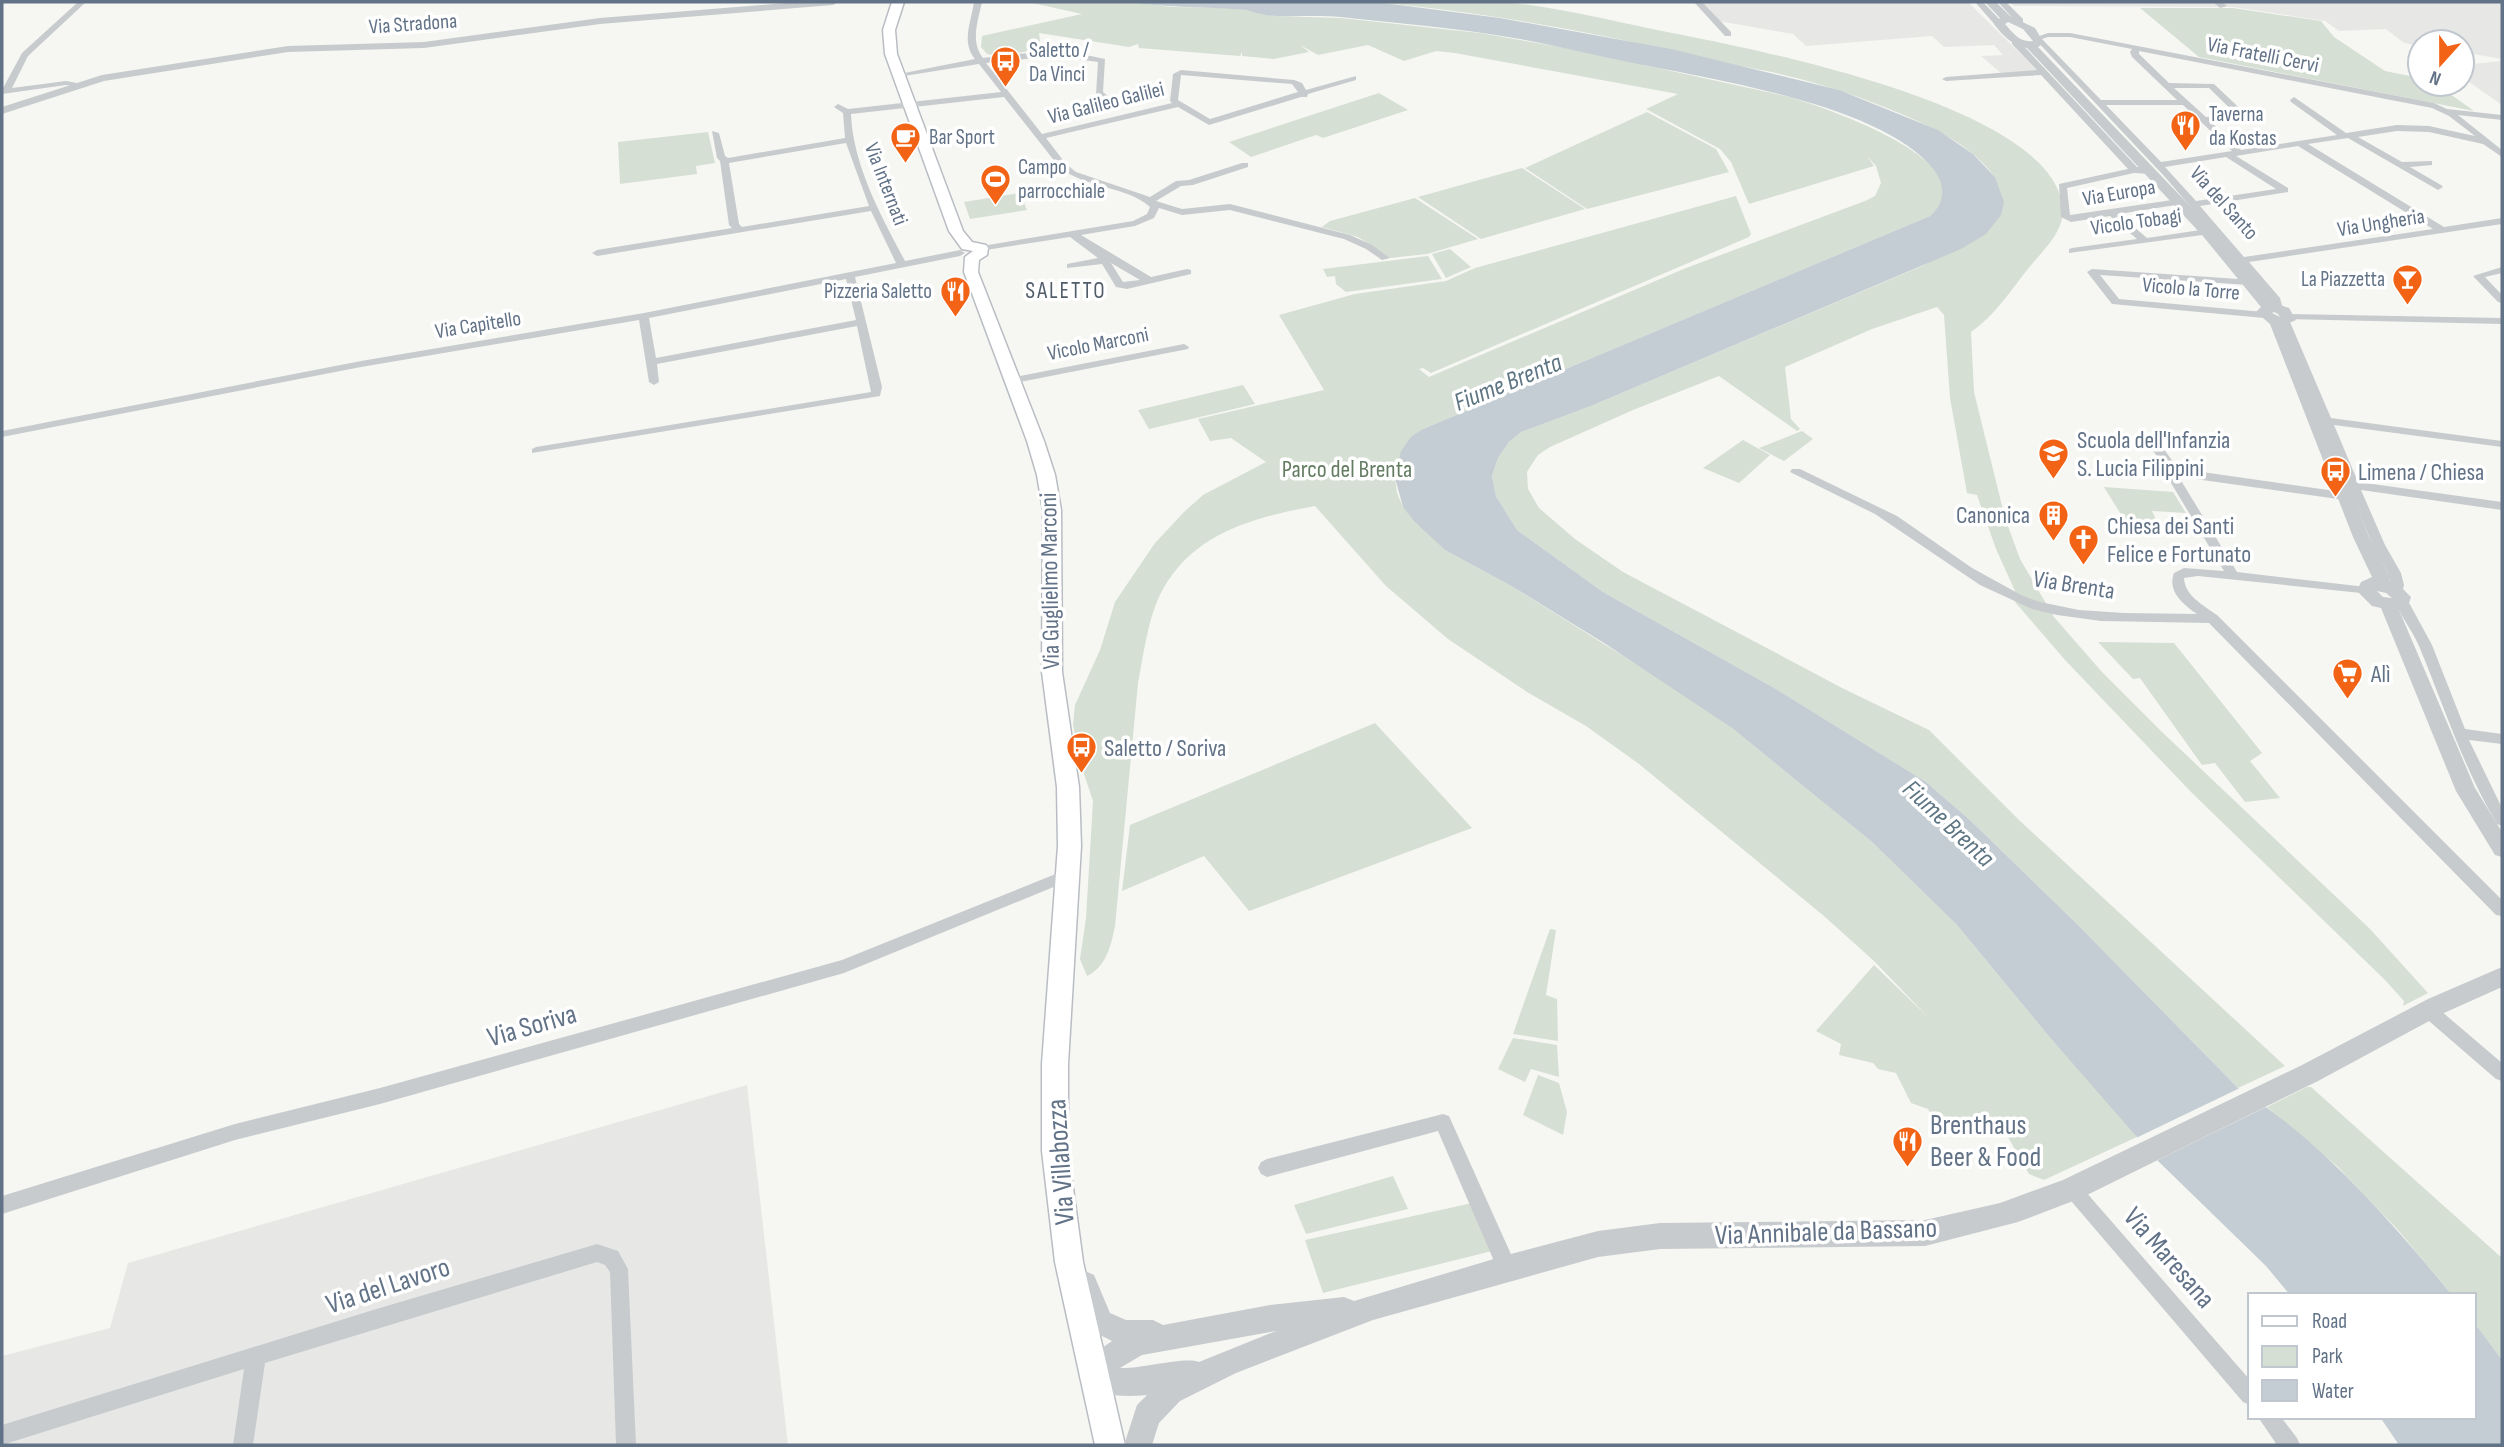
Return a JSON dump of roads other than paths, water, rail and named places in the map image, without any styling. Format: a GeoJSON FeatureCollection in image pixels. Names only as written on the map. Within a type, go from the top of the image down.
{"type":"FeatureCollection","features":[{"type":"Feature","properties":{"kind":"main road","name":"Via Guglielmo Marconi"},"geometry":{"type":"LineString","coordinates":[[898,2],[890,23],[891,54],[956,231],[970,251],[971,272],[1038,448],[1049,489],[1053,528],[1051,660],[1053,693],[1068,775],[1068,875]]}},
{"type":"Feature","properties":{"kind":"main road","name":"Via Villabozza"},"geometry":{"type":"LineString","coordinates":[[1068,875],[1056,1062],[1055,1149],[1061,1208],[1094,1378],[1110,1445]]}},
{"type":"Feature","properties":{"kind":"street"},"geometry":{"type":"LineString","coordinates":[[4,92],[25,54],[82,2]]}},
{"type":"Feature","properties":{"kind":"street","name":"Via Stradona"},"geometry":{"type":"LineString","coordinates":[[2,111],[74,85],[102,78],[299,48],[424,46],[600,21],[833,2]]}},
{"type":"Feature","properties":{"kind":"street"},"geometry":{"type":"LineString","coordinates":[[978,2],[971,46],[1006,94],[1072,174],[1093,184],[1182,212]]}},
{"type":"Feature","properties":{"kind":"street"},"geometry":{"type":"LineString","coordinates":[[1698,2],[1728,34]]}},
{"type":"Feature","properties":{"kind":"street","name":"Via del Santo"},"geometry":{"type":"LineString","coordinates":[[1979,2],[2002,21],[2015,41],[2134,170]]}},
{"type":"Feature","properties":{"kind":"street"},"geometry":{"type":"LineString","coordinates":[[1990,2],[2002,21]]}},
{"type":"Feature","properties":{"kind":"street","name":"Via del Santo"},"geometry":{"type":"LineString","coordinates":[[2003,2],[2106,125],[2130,150],[2195,204],[2244,260],[2277,313],[2328,421],[2361,537],[2387,595],[2421,635],[2460,734],[2502,820]]}},
{"type":"Feature","properties":{"kind":"street","name":"Via del Santo"},"geometry":{"type":"LineString","coordinates":[[2002,21],[2023,24]]}},
{"type":"Feature","properties":{"kind":"street","name":"Via Fratelli Cervi"},"geometry":{"type":"LineString","coordinates":[[2023,24],[2448,111],[2502,118]]}},
{"type":"Feature","properties":{"kind":"street","name":"Via Fratelli Cervi"},"geometry":{"type":"LineString","coordinates":[[2036,42],[2048,34],[2070,35]]}},
{"type":"Feature","properties":{"kind":"street","name":"Via del Santo"},"geometry":{"type":"LineString","coordinates":[[2015,41],[2036,42],[2145,150],[2154,168],[2179,202],[2277,313],[2281,341],[2349,490],[2389,561],[2398,584],[2387,595]]}},
{"type":"Feature","properties":{"kind":"street"},"geometry":{"type":"LineString","coordinates":[[2137,48],[2135,55],[2169,85],[2235,155],[2285,190],[2195,204]]}},
{"type":"Feature","properties":{"kind":"street"},"geometry":{"type":"LineString","coordinates":[[898,75],[1043,54],[1099,59],[1102,63],[1099,93],[1108,101],[1127,101]]}},
{"type":"Feature","properties":{"kind":"street"},"geometry":{"type":"LineString","coordinates":[[1332,86],[1181,72],[1177,74],[1174,101],[1209,122],[1304,95],[1332,86],[1353,78]]}},
{"type":"Feature","properties":{"kind":"street"},"geometry":{"type":"LineString","coordinates":[[1946,79],[2043,72]]}},
{"type":"Feature","properties":{"kind":"street"},"geometry":{"type":"LineString","coordinates":[[1294,82],[1299,85],[1304,95]]}},
{"type":"Feature","properties":{"kind":"street"},"geometry":{"type":"LineString","coordinates":[[4,92],[66,83],[74,85]]}},
{"type":"Feature","properties":{"kind":"street"},"geometry":{"type":"LineString","coordinates":[[2169,85],[2211,86],[2247,120],[2204,120]]}},
{"type":"Feature","properties":{"kind":"street","name":"Via Internati"},"geometry":{"type":"LineString","coordinates":[[902,265],[873,208],[843,110],[1006,94]]}},
{"type":"Feature","properties":{"kind":"street"},"geometry":{"type":"LineString","coordinates":[[2294,100],[2347,136],[2438,187]]}},
{"type":"Feature","properties":{"kind":"street"},"geometry":{"type":"LineString","coordinates":[[2099,103],[2186,102]]}},
{"type":"Feature","properties":{"kind":"street","name":"Via Galileo Galilei"},"geometry":{"type":"LineString","coordinates":[[1040,137],[1179,103]]}},
{"type":"Feature","properties":{"kind":"street"},"geometry":{"type":"LineString","coordinates":[[2448,111],[2502,154]]}},
{"type":"Feature","properties":{"kind":"street"},"geometry":{"type":"LineString","coordinates":[[2457,118],[2502,118]]}},
{"type":"Feature","properties":{"kind":"street"},"geometry":{"type":"LineString","coordinates":[[2092,125],[2106,125]]}},
{"type":"Feature","properties":{"kind":"street"},"geometry":{"type":"LineString","coordinates":[[2134,170],[2397,128],[2452,133],[2476,132]]}},
{"type":"Feature","properties":{"kind":"street"},"geometry":{"type":"LineString","coordinates":[[715,133],[721,158],[726,160],[851,140]]}},
{"type":"Feature","properties":{"kind":"street"},"geometry":{"type":"LineString","coordinates":[[2452,133],[2486,141]]}},
{"type":"Feature","properties":{"kind":"street","name":"Via Ungheria"},"geometry":{"type":"LineString","coordinates":[[2301,144],[2442,230]]}},
{"type":"Feature","properties":{"kind":"street"},"geometry":{"type":"LineString","coordinates":[[2130,150],[2145,150]]}},
{"type":"Feature","properties":{"kind":"street"},"geometry":{"type":"LineString","coordinates":[[726,160],[723,163],[734,225],[738,228]]}},
{"type":"Feature","properties":{"kind":"street"},"geometry":{"type":"LineString","coordinates":[[2400,165],[2429,163]]}},
{"type":"Feature","properties":{"kind":"street"},"geometry":{"type":"LineString","coordinates":[[1151,202],[1180,183],[1190,183],[1245,165]]}},
{"type":"Feature","properties":{"kind":"street","name":"Via Europa"},"geometry":{"type":"LineString","coordinates":[[2134,170],[2062,186],[2066,217],[2071,219],[2179,202]]}},
{"type":"Feature","properties":{"kind":"street"},"geometry":{"type":"LineString","coordinates":[[1151,202],[1155,211],[1151,216]]}},
{"type":"Feature","properties":{"kind":"street","name":"Via Capitello"},"geometry":{"type":"LineString","coordinates":[[2,434],[361,365],[644,316],[1182,212],[1230,207],[1347,237],[1385,258]]}},
{"type":"Feature","properties":{"kind":"street"},"geometry":{"type":"LineString","coordinates":[[597,253],[873,208]]}},
{"type":"Feature","properties":{"kind":"street"},"geometry":{"type":"LineString","coordinates":[[2111,212],[2145,241]]}},
{"type":"Feature","properties":{"kind":"street"},"geometry":{"type":"LineString","coordinates":[[2442,230],[2502,221]]}},
{"type":"Feature","properties":{"kind":"street","name":"Via Ungheria"},"geometry":{"type":"LineString","coordinates":[[2244,260],[2442,230]]}},
{"type":"Feature","properties":{"kind":"street","name":"Vicolo Tobagi"},"geometry":{"type":"LineString","coordinates":[[2072,251],[2207,232]]}},
{"type":"Feature","properties":{"kind":"street"},"geometry":{"type":"LineString","coordinates":[[1073,235],[1106,258],[1148,280]]}},
{"type":"Feature","properties":{"kind":"street"},"geometry":{"type":"LineString","coordinates":[[1070,266],[1106,258]]}},
{"type":"Feature","properties":{"kind":"street"},"geometry":{"type":"LineString","coordinates":[[1106,258],[1120,285],[1127,286],[1187,272]]}},
{"type":"Feature","properties":{"kind":"street"},"geometry":{"type":"LineString","coordinates":[[2502,270],[2478,276],[2502,300]]}},
{"type":"Feature","properties":{"kind":"street","name":"Vicolo la Torre"},"geometry":{"type":"LineString","coordinates":[[2250,283],[2092,272],[2116,302],[2277,313],[2502,321]]}},
{"type":"Feature","properties":{"kind":"street"},"geometry":{"type":"LineString","coordinates":[[537,451],[869,398],[876,394],[877,387],[859,322],[850,275]]}},
{"type":"Feature","properties":{"kind":"street"},"geometry":{"type":"LineString","coordinates":[[644,316],[654,382]]}},
{"type":"Feature","properties":{"kind":"street"},"geometry":{"type":"LineString","coordinates":[[653,362],[859,322]]}},
{"type":"Feature","properties":{"kind":"street","name":"Vicolo Marconi"},"geometry":{"type":"LineString","coordinates":[[1020,379],[1184,347]]}},
{"type":"Feature","properties":{"kind":"street"},"geometry":{"type":"LineString","coordinates":[[2328,421],[2502,444]]}},
{"type":"Feature","properties":{"kind":"street"},"geometry":{"type":"LineString","coordinates":[[2153,442],[2177,475],[2502,506]]}},
{"type":"Feature","properties":{"kind":"street","name":"Via Brenta"},"geometry":{"type":"LineString","coordinates":[[1796,472],[1881,513],[1961,568],[2036,606],[2091,614],[2212,618]]}},
{"type":"Feature","properties":{"kind":"street"},"geometry":{"type":"LineString","coordinates":[[2177,475],[2174,478],[2232,574]]}},
{"type":"Feature","properties":{"kind":"street"},"geometry":{"type":"LineString","coordinates":[[2502,849],[2466,791],[2412,663],[2387,595],[2232,574],[2184,572],[2178,576],[2179,590],[2212,618],[2502,911]]}},
{"type":"Feature","properties":{"kind":"street"},"geometry":{"type":"LineString","coordinates":[[2412,663],[2434,673]]}},
{"type":"Feature","properties":{"kind":"street"},"geometry":{"type":"LineString","coordinates":[[2460,734],[2502,739]]}},
{"type":"Feature","properties":{"kind":"street","name":"Via Soriva"},"geometry":{"type":"LineString","coordinates":[[2,1205],[235,1132],[380,1096],[844,966],[1068,875]]}},
{"type":"Feature","properties":{"kind":"street","name":"Via Annibale da Bassano"},"geometry":{"type":"LineString","coordinates":[[1138,1445],[1147,1415],[1170,1391],[1229,1362],[1373,1307],[1507,1268],[1598,1244],[1660,1236],[1925,1233],[1965,1226],[2080,1185],[2298,1079],[2428,1010],[2502,976]]}},
{"type":"Feature","properties":{"kind":"street"},"geometry":{"type":"LineString","coordinates":[[2428,1010],[2502,1073]]}},
{"type":"Feature","properties":{"kind":"street"},"geometry":{"type":"LineString","coordinates":[[1268,1168],[1443,1122],[1507,1268]]}},
{"type":"Feature","properties":{"kind":"street","name":"Via Maresana"},"geometry":{"type":"LineString","coordinates":[[2080,1185],[2248,1393]]}},
{"type":"Feature","properties":{"kind":"street","name":"Via Annibale da Bassano"},"geometry":{"type":"LineString","coordinates":[[1061,1208],[1076,1242],[1087,1294],[1101,1322],[1125,1333],[1179,1333]]}},
{"type":"Feature","properties":{"kind":"street","name":"Via del Lavoro"},"geometry":{"type":"LineString","coordinates":[[2,1435],[256,1358],[444,1296],[597,1253],[611,1258],[619,1269],[626,1445]]}},
{"type":"Feature","properties":{"kind":"street","name":"Via Annibale da Bassano"},"geometry":{"type":"LineString","coordinates":[[1229,1362],[1138,1384],[1117,1384],[1094,1378],[1118,1352],[1142,1342],[1270,1318],[1373,1307]]}},
{"type":"Feature","properties":{"kind":"street"},"geometry":{"type":"LineString","coordinates":[[243,1445],[256,1358]]}},
{"type":"Feature","properties":{"kind":"street"},"geometry":{"type":"LineString","coordinates":[[2270,1419],[2290,1445]]}},
{"type":"Feature","properties":{"kind":"water","name":"Fiume Brenta"},"geometry":{"type":"Polygon","coordinates":[[[1128,2],[1384,3],[1500,18],[1671,49],[1839,90],[1938,130],[1973,154],[1995,177],[2004,202],[2001,215],[1986,234],[1961,249],[1591,406],[1521,432],[1509,442],[1498,458],[1492,476],[1496,496],[1517,530],[1603,592],[1776,689],[1926,782],[1970,820],[2078,925],[2238,1088],[2298,1132],[2353,1183],[2450,1293],[2288,1293],[2266,1266],[2157,1160],[2047,1034],[1957,925],[1872,842],[1732,728],[1604,643],[1513,587],[1445,550],[1403,507],[1395,478],[1401,451],[1411,437],[1423,429],[1930,216],[1939,206],[1942,194],[1941,182],[1934,170],[1910,147],[1877,128],[1794,98],[1706,77],[1470,31],[1340,17],[1271,16],[1239,9],[1128,2]]]}},
{"type":"Feature","properties":{"kind":"water"},"geometry":{"type":"Polygon","coordinates":[[[2476,1325],[2502,1360],[2502,1445],[2399,1445],[2381,1419],[2476,1419],[2476,1325]]]}},
{"type":"Feature","properties":{"kind":"place","name":"Saletto / Da Vinci"},"geometry":{"type":"Point","coordinates":[1006,89]}},
{"type":"Feature","properties":{"kind":"place","name":"Taverna da Kostas"},"geometry":{"type":"Point","coordinates":[2186,153]}},
{"type":"Feature","properties":{"kind":"place","name":"Bar Sport"},"geometry":{"type":"Point","coordinates":[906,164]}},
{"type":"Feature","properties":{"kind":"place","name":"Campo parrocchiale"},"geometry":{"type":"Point","coordinates":[995,206]}},
{"type":"Feature","properties":{"kind":"place","name":"La Piazzetta"},"geometry":{"type":"Point","coordinates":[2408,306]}},
{"type":"Feature","properties":{"kind":"place","name":"Pizzeria Saletto"},"geometry":{"type":"Point","coordinates":[955,318]}},
{"type":"Feature","properties":{"kind":"place","name":"Scuola dell'Infanzia S. Lucia Filippini"},"geometry":{"type":"Point","coordinates":[2054,481]}},
{"type":"Feature","properties":{"kind":"place","name":"Limena / Chiesa"},"geometry":{"type":"Point","coordinates":[2335,499]}},
{"type":"Feature","properties":{"kind":"place","name":"Canonica"},"geometry":{"type":"Point","coordinates":[2053,542]}},
{"type":"Feature","properties":{"kind":"place","name":"Chiesa dei Santi Felice e Fortunato"},"geometry":{"type":"Point","coordinates":[2084,567]}},
{"type":"Feature","properties":{"kind":"place","name":"Alì"},"geometry":{"type":"Point","coordinates":[2348,701]}},
{"type":"Feature","properties":{"kind":"place","name":"Saletto / Soriva"},"geometry":{"type":"Point","coordinates":[1081,775]}},
{"type":"Feature","properties":{"kind":"place","name":"Brenthaus Beer & Food"},"geometry":{"type":"Point","coordinates":[1907,1168]}},
{"type":"Feature","properties":{"kind":"district","name":"SALETTO"},"geometry":{"type":"Point","coordinates":[1066,291]}},
{"type":"Feature","properties":{"kind":"park label","name":"Parco del Brenta"},"geometry":{"type":"Point","coordinates":[1347,469]}}]}
